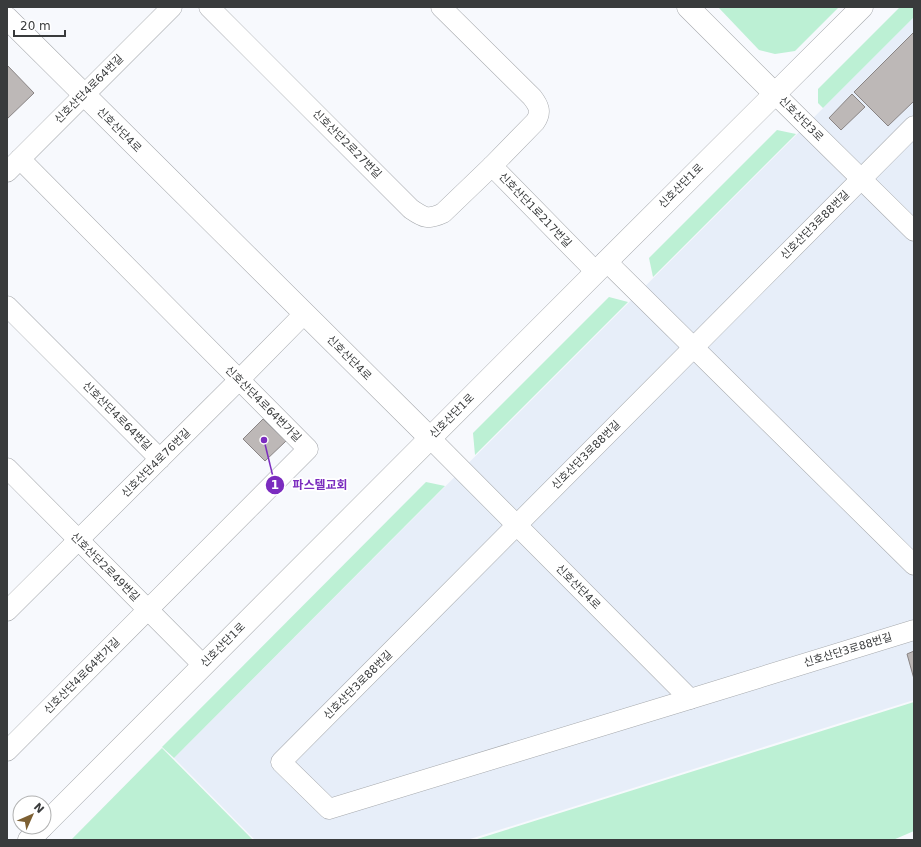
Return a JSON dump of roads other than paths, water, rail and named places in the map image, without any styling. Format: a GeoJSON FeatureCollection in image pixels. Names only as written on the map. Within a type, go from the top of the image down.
{"type":"FeatureCollection","features":[{"type":"Feature","properties":{"kind":"main road","name":"신호산단3로"},"geometry":{"type":"LineString","coordinates":[[688,7],[775,94]]}},
{"type":"Feature","properties":{"kind":"main road","name":"신호산단1로"},"geometry":{"type":"LineString","coordinates":[[52,817],[601,266],[862,7]]}},
{"type":"Feature","properties":{"kind":"main road","name":"신호산단4로"},"geometry":{"type":"LineString","coordinates":[[7,18],[430,438]]}},
{"type":"Feature","properties":{"kind":"street","name":"신호산단4로64번길"},"geometry":{"type":"LineString","coordinates":[[14,165],[172,7]]}},
{"type":"Feature","properties":{"kind":"street","name":"신호산단2로27번길"},"geometry":{"type":"LineString","coordinates":[[209,7],[411,209],[420,215],[428,218],[443,213],[492,166]]}},
{"type":"Feature","properties":{"kind":"street","name":"신호산단1로217번길"},"geometry":{"type":"LineString","coordinates":[[441,7],[532,97],[540,110],[535,122],[492,166],[601,266],[694,347],[914,565]]}},
{"type":"Feature","properties":{"kind":"street","name":"신호산단3로"},"geometry":{"type":"LineString","coordinates":[[775,94],[914,231]]}},
{"type":"Feature","properties":{"kind":"street","name":"신호산단3로88번길"},"geometry":{"type":"LineString","coordinates":[[914,126],[281,762],[328,810],[914,630]]}},
{"type":"Feature","properties":{"kind":"street","name":"신호산단4로64번가길"},"geometry":{"type":"LineString","coordinates":[[7,750],[308,448],[14,165]]}},
{"type":"Feature","properties":{"kind":"street","name":"신호산단4로64번길"},"geometry":{"type":"LineString","coordinates":[[7,306],[160,459]]}},
{"type":"Feature","properties":{"kind":"street","name":"신호산단4로76번길"},"geometry":{"type":"LineString","coordinates":[[7,611],[304,314]]}},
{"type":"Feature","properties":{"kind":"street","name":"신호산단4로"},"geometry":{"type":"LineString","coordinates":[[430,438],[690,699]]}},
{"type":"Feature","properties":{"kind":"street","name":"신호산단2로49번길"},"geometry":{"type":"LineString","coordinates":[[7,468],[203,665]]}},
{"type":"Feature","properties":{"kind":"place","name":"파스텔교회"},"geometry":{"type":"Point","coordinates":[264,440]}}]}
